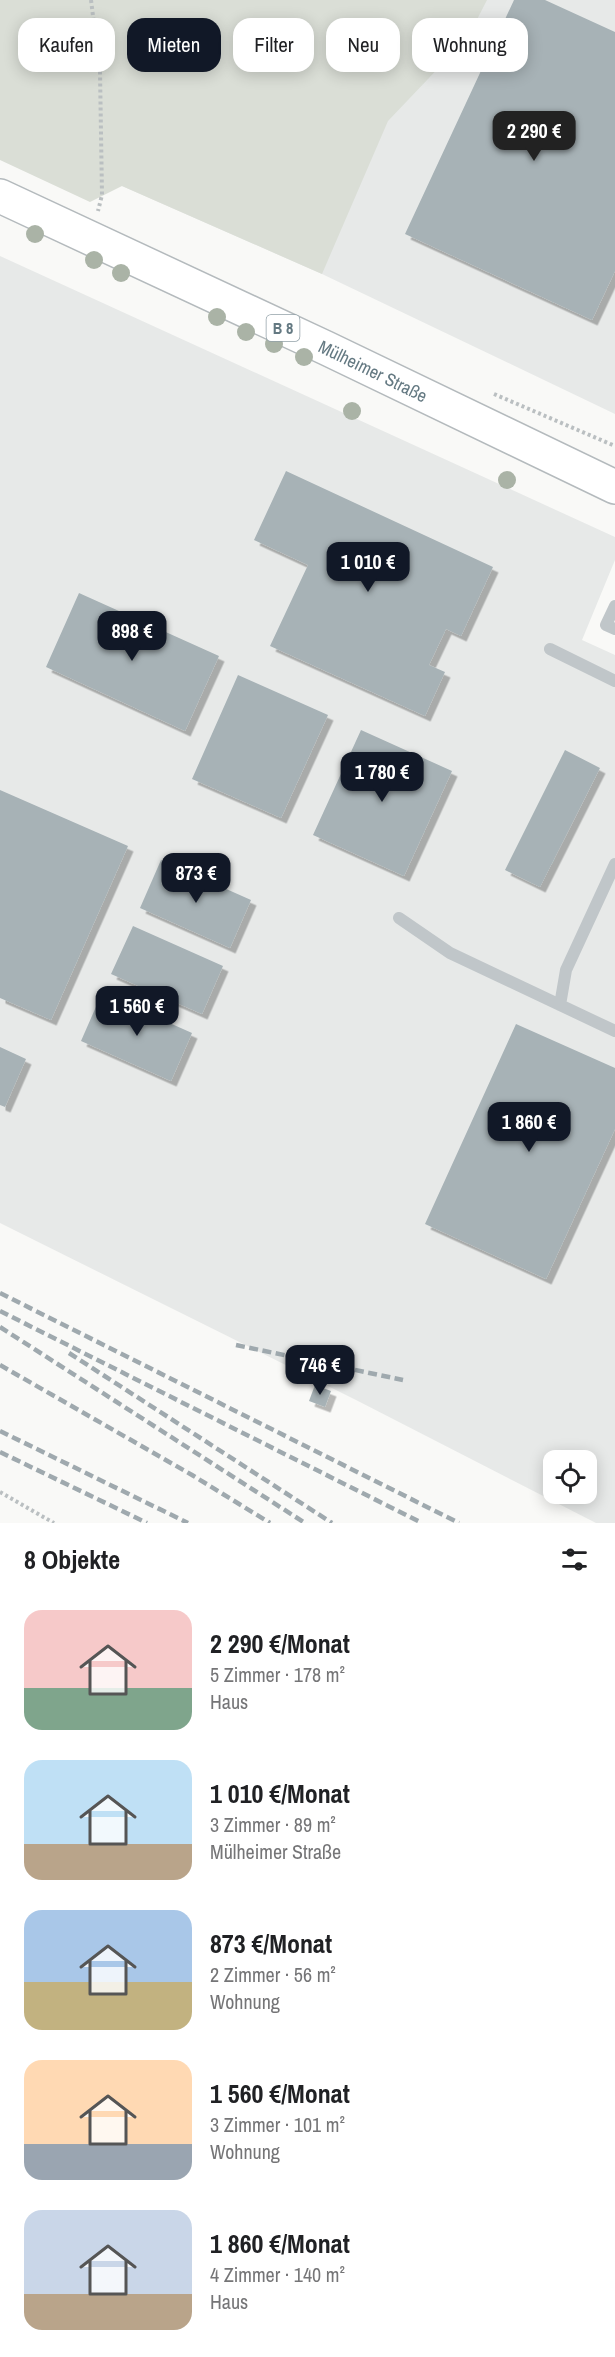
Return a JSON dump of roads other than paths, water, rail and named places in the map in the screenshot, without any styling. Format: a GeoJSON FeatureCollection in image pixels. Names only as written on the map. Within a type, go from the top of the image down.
{"type":"FeatureCollection","features":[{"type":"Feature","properties":{"kind":"main road","name":"Mülheimer Straße"},"geometry":{"type":"LineString","coordinates":[[0,196],[615,487]]}},
{"type":"Feature","properties":{"kind":"lane"},"geometry":{"type":"LineString","coordinates":[[615,606],[606,625],[615,629]]}},
{"type":"Feature","properties":{"kind":"lane"},"geometry":{"type":"LineString","coordinates":[[550,649],[615,681]]}},
{"type":"Feature","properties":{"kind":"lane"},"geometry":{"type":"LineString","coordinates":[[560,1005],[566,970],[615,864]]}},
{"type":"Feature","properties":{"kind":"lane"},"geometry":{"type":"LineString","coordinates":[[399,918],[450,953],[615,1031]]}},
{"type":"Feature","properties":{"kind":"railway"},"geometry":{"type":"LineString","coordinates":[[0,1293],[459,1523]]}},
{"type":"Feature","properties":{"kind":"railway"},"geometry":{"type":"LineString","coordinates":[[0,1311],[422,1523]]}},
{"type":"Feature","properties":{"kind":"railway"},"geometry":{"type":"LineString","coordinates":[[0,1327],[305,1523]]}},
{"type":"Feature","properties":{"kind":"railway"},"geometry":{"type":"LineString","coordinates":[[236,1345],[403,1380]]}},
{"type":"Feature","properties":{"kind":"railway"},"geometry":{"type":"LineString","coordinates":[[69,1353],[332,1523]]}},
{"type":"Feature","properties":{"kind":"railway"},"geometry":{"type":"LineString","coordinates":[[0,1365],[192,1475],[270,1523]]}},
{"type":"Feature","properties":{"kind":"railway"},"geometry":{"type":"LineString","coordinates":[[0,1431],[188,1523]]}},
{"type":"Feature","properties":{"kind":"railway"},"geometry":{"type":"LineString","coordinates":[[0,1452],[147,1523]]}}]}
